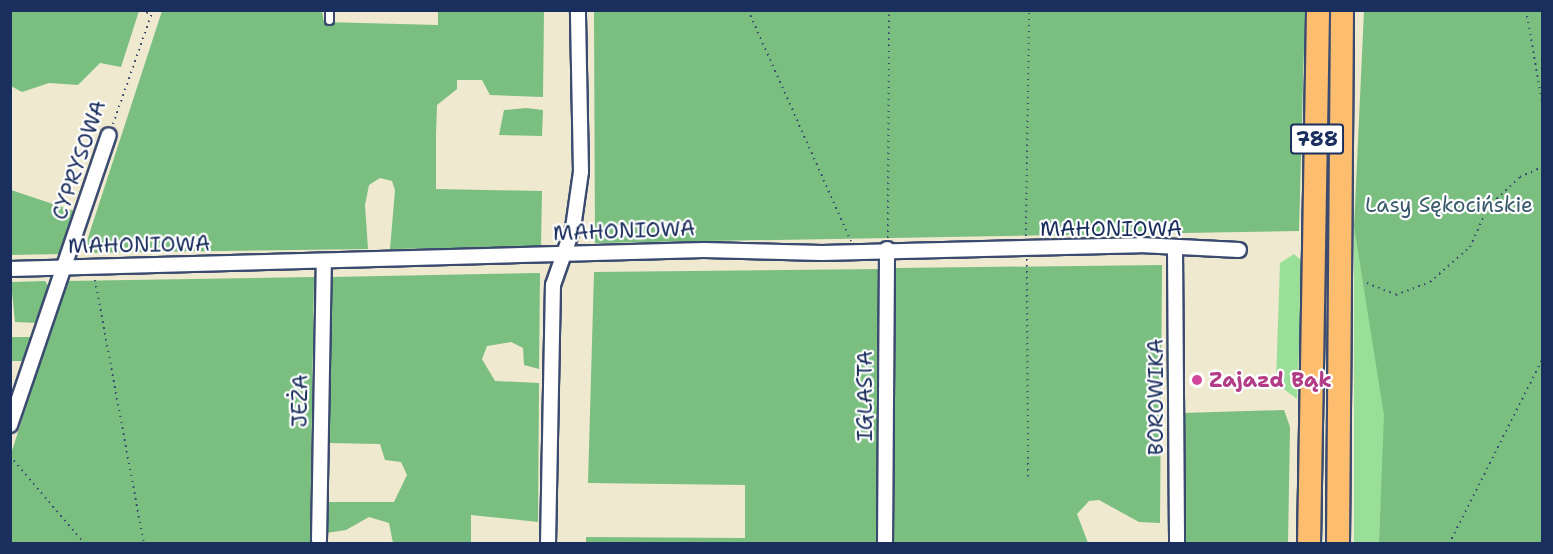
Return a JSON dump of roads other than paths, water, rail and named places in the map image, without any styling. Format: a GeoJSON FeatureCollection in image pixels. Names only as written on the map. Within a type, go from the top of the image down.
{"type":"FeatureCollection","features":[{"type":"Feature","properties":{"kind":"main road","name":"788"},"geometry":{"type":"LineString","coordinates":[[1309,543],[1318,10]]}},
{"type":"Feature","properties":{"kind":"main road","name":"788"},"geometry":{"type":"LineString","coordinates":[[1338,543],[1342,10]]}},
{"type":"Feature","properties":{"kind":"street"},"geometry":{"type":"LineString","coordinates":[[548,543],[553,285],[573,228],[580,172],[578,10]]}},
{"type":"Feature","properties":{"kind":"street","name":"CYPRYSOWA"},"geometry":{"type":"LineString","coordinates":[[10,425],[110,135]]}},
{"type":"Feature","properties":{"kind":"street","name":"MAHONIOWA"},"geometry":{"type":"LineString","coordinates":[[10,269],[562,254],[1026,249],[1140,245],[1175,250],[1239,250]]}},
{"type":"Feature","properties":{"kind":"street","name":"IGLASTA"},"geometry":{"type":"LineString","coordinates":[[885,543],[888,249]]}},
{"type":"Feature","properties":{"kind":"street","name":"BOROWIKA"},"geometry":{"type":"LineString","coordinates":[[1175,250],[1177,543]]}},
{"type":"Feature","properties":{"kind":"street","name":"JEŻA"},"geometry":{"type":"LineString","coordinates":[[318,540],[324,262]]}},
{"type":"Feature","properties":{"kind":"lane"},"geometry":{"type":"LineString","coordinates":[[329,10],[329,20]]}},
{"type":"Feature","properties":{"kind":"place","name":"Zajazd Bąk"},"geometry":{"type":"Point","coordinates":[1197,380]}},
{"type":"Feature","properties":{"kind":"park label","name":"Lasy Sękocińskie"},"geometry":{"type":"Point","coordinates":[1449,205]}}]}
